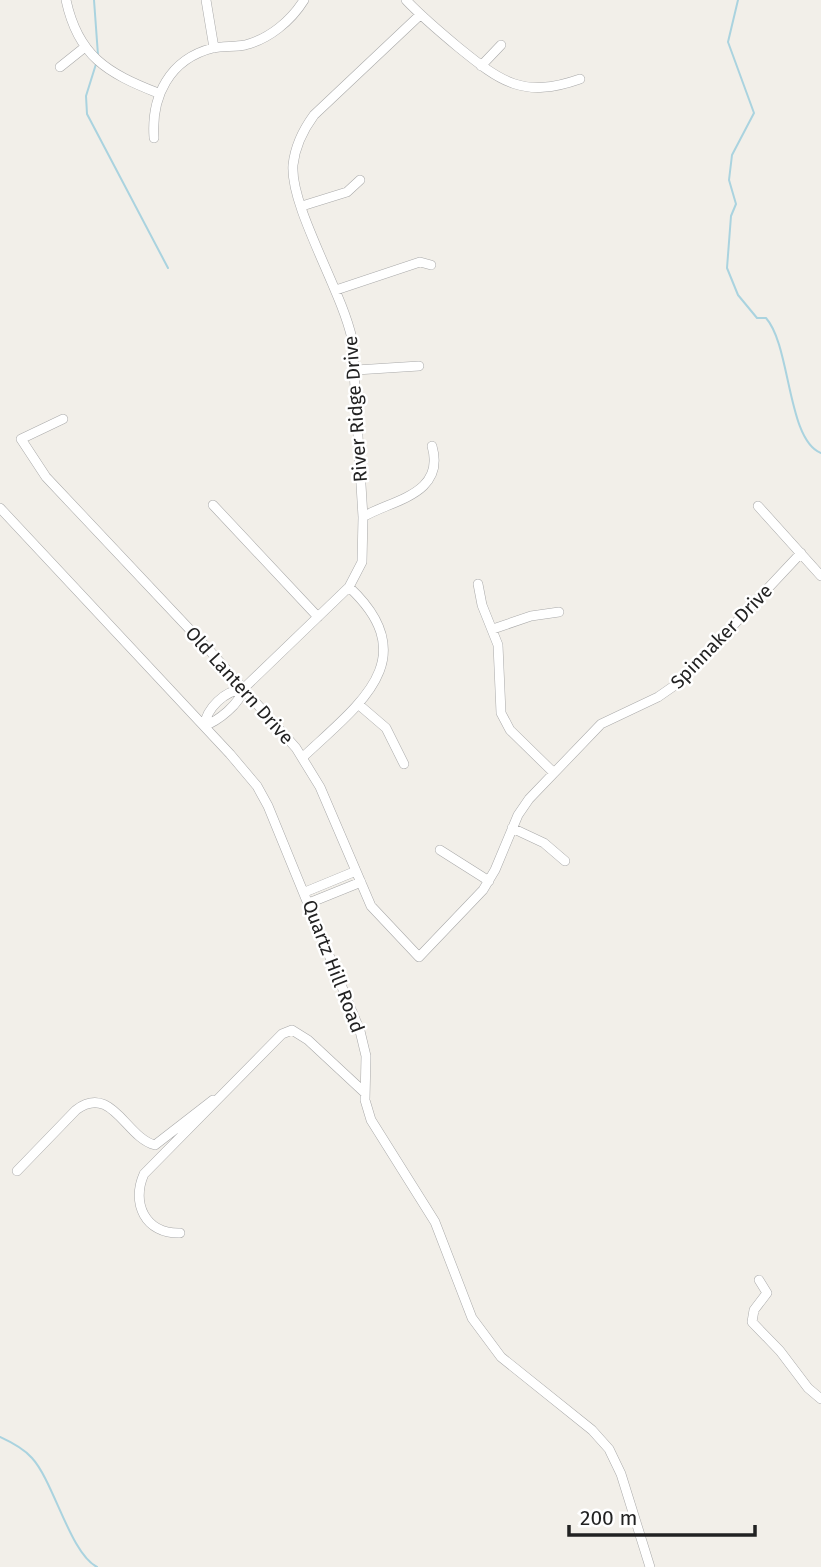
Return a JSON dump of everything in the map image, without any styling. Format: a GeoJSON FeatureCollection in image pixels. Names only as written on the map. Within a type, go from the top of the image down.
{"type":"FeatureCollection","features":[{"type":"Feature","properties":{"kind":"street"},"geometry":{"type":"LineString","coordinates":[[66,0],[70,20],[85,47],[106,69],[158,93]]}},
{"type":"Feature","properties":{"kind":"street"},"geometry":{"type":"LineString","coordinates":[[206,0],[214,48]]}},
{"type":"Feature","properties":{"kind":"street"},"geometry":{"type":"LineString","coordinates":[[154,138],[158,93],[175,70],[187,60],[214,48],[258,40],[288,19],[304,0]]}},
{"type":"Feature","properties":{"kind":"street"},"geometry":{"type":"LineString","coordinates":[[406,0],[481,66],[502,80],[527,88],[556,86],[580,79]]}},
{"type":"Feature","properties":{"kind":"street","name":"River Ridge Drive"},"geometry":{"type":"LineString","coordinates":[[204,726],[215,722],[241,696],[243,689],[349,587],[363,557],[356,370],[349,326],[302,206],[293,166],[299,143],[309,122],[420,15]]}},
{"type":"Feature","properties":{"kind":"street"},"geometry":{"type":"LineString","coordinates":[[481,66],[502,46]]}},
{"type":"Feature","properties":{"kind":"street"},"geometry":{"type":"LineString","coordinates":[[60,67],[85,47]]}},
{"type":"Feature","properties":{"kind":"street"},"geometry":{"type":"LineString","coordinates":[[302,206],[347,192],[360,180]]}},
{"type":"Feature","properties":{"kind":"street"},"geometry":{"type":"LineString","coordinates":[[336,290],[420,262],[431,265]]}},
{"type":"Feature","properties":{"kind":"street"},"geometry":{"type":"LineString","coordinates":[[356,370],[419,366]]}},
{"type":"Feature","properties":{"kind":"street","name":"Old Lantern Drive"},"geometry":{"type":"LineString","coordinates":[[63,419],[21,439],[46,477],[303,757],[330,808],[360,882],[379,918],[419,957]]}},
{"type":"Feature","properties":{"kind":"street"},"geometry":{"type":"LineString","coordinates":[[363,517],[378,508],[401,503],[421,487],[433,465],[432,446]]}},
{"type":"Feature","properties":{"kind":"street"},"geometry":{"type":"LineString","coordinates":[[214,505],[318,617]]}},
{"type":"Feature","properties":{"kind":"street"},"geometry":{"type":"LineString","coordinates":[[758,506],[821,576]]}},
{"type":"Feature","properties":{"kind":"street","name":"Quartz Hill Road"},"geometry":{"type":"LineString","coordinates":[[0,508],[204,726],[262,795],[305,892],[363,1038],[367,1070],[365,1093],[375,1127],[411,1180],[435,1222],[468,1310],[482,1335],[501,1357],[592,1430],[611,1453],[650,1567]]}},
{"type":"Feature","properties":{"kind":"street","name":"Spinnaker Drive"},"geometry":{"type":"LineString","coordinates":[[419,957],[489,881],[523,807],[601,724],[658,697],[681,681],[801,553]]}},
{"type":"Feature","properties":{"kind":"street"},"geometry":{"type":"LineString","coordinates":[[478,584],[482,606],[493,629],[500,657],[498,693],[501,713],[510,730],[554,774]]}},
{"type":"Feature","properties":{"kind":"street"},"geometry":{"type":"LineString","coordinates":[[303,757],[358,704],[377,678],[383,638],[372,611],[349,587]]}},
{"type":"Feature","properties":{"kind":"street"},"geometry":{"type":"LineString","coordinates":[[493,629],[531,617],[559,612]]}},
{"type":"Feature","properties":{"kind":"street"},"geometry":{"type":"LineString","coordinates":[[358,704],[386,728],[404,764]]}},
{"type":"Feature","properties":{"kind":"street"},"geometry":{"type":"LineString","coordinates":[[512,828],[544,842],[565,860]]}},
{"type":"Feature","properties":{"kind":"street"},"geometry":{"type":"LineString","coordinates":[[440,849],[489,881]]}},
{"type":"Feature","properties":{"kind":"street"},"geometry":{"type":"LineString","coordinates":[[305,892],[356,871]]}},
{"type":"Feature","properties":{"kind":"street"},"geometry":{"type":"LineString","coordinates":[[309,903],[360,882]]}},
{"type":"Feature","properties":{"kind":"street"},"geometry":{"type":"LineString","coordinates":[[180,1233],[160,1231],[146,1219],[138,1203],[141,1182],[150,1166],[282,1034],[290,1030],[308,1040],[365,1093]]}},
{"type":"Feature","properties":{"kind":"street"},"geometry":{"type":"LineString","coordinates":[[17,1171],[86,1103],[109,1106],[144,1140],[155,1146],[202,1108],[221,1097]]}},
{"type":"Feature","properties":{"kind":"street"},"geometry":{"type":"LineString","coordinates":[[759,1280],[767,1293],[752,1315],[752,1322],[804,1384],[821,1399]]}},
{"type":"Feature","properties":{"kind":"waterway"},"geometry":{"type":"LineString","coordinates":[[94,0],[98,55]]}},
{"type":"Feature","properties":{"kind":"waterway"},"geometry":{"type":"LineString","coordinates":[[738,0],[728,42],[754,113],[732,155],[729,180],[736,204],[731,216],[727,268],[738,295],[757,318],[766,318],[774,331],[795,412],[810,445],[821,453]]}},
{"type":"Feature","properties":{"kind":"waterway"},"geometry":{"type":"LineString","coordinates":[[96,64],[86,96],[87,114],[168,268]]}},
{"type":"Feature","properties":{"kind":"waterway"},"geometry":{"type":"LineString","coordinates":[[0,1437],[32,1458],[48,1483],[70,1533],[87,1559],[97,1567]]}}]}
